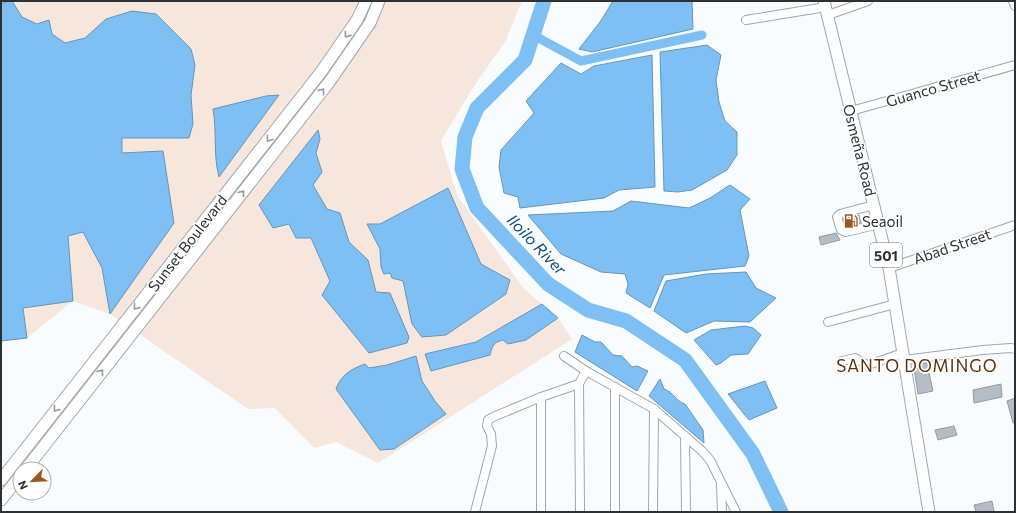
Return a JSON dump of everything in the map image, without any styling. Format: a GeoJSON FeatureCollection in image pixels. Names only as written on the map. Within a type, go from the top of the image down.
{"type":"FeatureCollection","features":[{"type":"Feature","properties":{"kind":"main road","name":"Sunset Boulevard"},"geometry":{"type":"LineString","coordinates":[[1,480],[321,72],[357,20],[366,1]]}},
{"type":"Feature","properties":{"kind":"main road","name":"Sunset Boulevard"},"geometry":{"type":"LineString","coordinates":[[32,461],[330,81],[370,23],[379,1]]}},
{"type":"Feature","properties":{"kind":"main road","name":"Osmeña Road"},"geometry":{"type":"LineString","coordinates":[[826,8],[889,268],[929,512]]}},
{"type":"Feature","properties":{"kind":"main road"},"geometry":{"type":"LineString","coordinates":[[301,98],[311,105]]}},
{"type":"Feature","properties":{"kind":"main road"},"geometry":{"type":"LineString","coordinates":[[1,500],[12,486]]}},
{"type":"Feature","properties":{"kind":"street"},"geometry":{"type":"LineString","coordinates":[[746,20],[868,1]]}},
{"type":"Feature","properties":{"kind":"street"},"geometry":{"type":"LineString","coordinates":[[1013,1],[1015,6]]}},
{"type":"Feature","properties":{"kind":"street","name":"Guanco Street"},"geometry":{"type":"LineString","coordinates":[[851,111],[1015,65]]}},
{"type":"Feature","properties":{"kind":"street"},"geometry":{"type":"LineString","coordinates":[[874,205],[840,214],[837,217],[841,230],[846,232],[878,224]]}},
{"type":"Feature","properties":{"kind":"street","name":"Abad Street"},"geometry":{"type":"LineString","coordinates":[[889,268],[1015,225]]}},
{"type":"Feature","properties":{"kind":"street"},"geometry":{"type":"LineString","coordinates":[[828,322],[895,304]]}},
{"type":"Feature","properties":{"kind":"street"},"geometry":{"type":"LineString","coordinates":[[842,361],[854,358],[868,365],[903,356],[1010,348],[1015,349]]}},
{"type":"Feature","properties":{"kind":"street"},"geometry":{"type":"LineString","coordinates":[[564,356],[586,371],[654,409],[706,455],[736,512]]}},
{"type":"Feature","properties":{"kind":"street"},"geometry":{"type":"LineString","coordinates":[[580,512],[579,384],[586,371]]}},
{"type":"Feature","properties":{"kind":"street"},"geometry":{"type":"LineString","coordinates":[[475,512],[492,446],[492,438],[487,422],[493,417],[579,384]]}},
{"type":"Feature","properties":{"kind":"street"},"geometry":{"type":"LineString","coordinates":[[615,387],[615,512]]}},
{"type":"Feature","properties":{"kind":"street"},"geometry":{"type":"LineString","coordinates":[[541,512],[542,397]]}},
{"type":"Feature","properties":{"kind":"street"},"geometry":{"type":"LineString","coordinates":[[652,512],[654,409]]}},
{"type":"Feature","properties":{"kind":"street"},"geometry":{"type":"LineString","coordinates":[[685,436],[686,512]]}},
{"type":"Feature","properties":{"kind":"street"},"geometry":{"type":"LineString","coordinates":[[721,482],[722,512]]}},
{"type":"Feature","properties":{"kind":"shaded area"},"geometry":{"type":"Polygon","coordinates":[[[1,1],[522,1],[505,42],[474,86],[441,141],[457,195],[524,289],[558,318],[572,339],[378,463],[336,442],[314,448],[275,408],[248,409],[110,314],[73,301],[27,338],[1,341],[1,1]]]}},
{"type":"Feature","properties":{"kind":"water"},"geometry":{"type":"Polygon","coordinates":[[[12,1],[22,17],[37,24],[49,20],[52,34],[65,43],[85,38],[106,19],[132,11],[156,14],[191,49],[195,65],[191,95],[193,124],[189,138],[122,138],[122,153],[163,151],[174,223],[110,314],[102,268],[83,232],[68,236],[73,301],[23,308],[27,338],[1,341],[1,4],[12,1]]]}},
{"type":"Feature","properties":{"kind":"water"},"geometry":{"type":"Polygon","coordinates":[[[613,1],[692,1],[693,29],[592,52],[579,49],[600,22],[613,1]]]}},
{"type":"Feature","properties":{"kind":"water"},"geometry":{"type":"Polygon","coordinates":[[[707,45],[721,55],[716,80],[719,102],[725,121],[737,132],[737,155],[727,170],[692,190],[678,192],[664,191],[660,52],[707,45]]]}},
{"type":"Feature","properties":{"kind":"water"},"geometry":{"type":"Polygon","coordinates":[[[652,55],[655,187],[619,190],[604,198],[520,208],[518,197],[504,193],[499,167],[501,150],[534,113],[526,101],[561,63],[581,74],[594,66],[652,55]]]}},
{"type":"Feature","properties":{"kind":"water"},"geometry":{"type":"Polygon","coordinates":[[[279,95],[219,177],[216,160],[213,109],[266,96],[279,95]]]}},
{"type":"Feature","properties":{"kind":"water"},"geometry":{"type":"Polygon","coordinates":[[[318,130],[320,139],[316,153],[322,172],[313,185],[327,209],[340,213],[349,242],[368,260],[376,292],[390,293],[409,337],[407,343],[369,353],[322,295],[330,281],[311,238],[296,238],[289,224],[273,228],[259,205],[318,130]]]}},
{"type":"Feature","properties":{"kind":"water"},"geometry":{"type":"Polygon","coordinates":[[[730,185],[750,199],[740,210],[749,256],[745,266],[664,275],[650,308],[626,293],[628,284],[625,274],[601,272],[561,254],[528,215],[613,211],[631,201],[689,208],[710,198],[730,185]]]}},
{"type":"Feature","properties":{"kind":"water"},"geometry":{"type":"Polygon","coordinates":[[[448,188],[481,264],[510,280],[506,294],[446,335],[422,337],[412,324],[403,281],[392,278],[390,273],[384,274],[381,267],[380,249],[367,224],[380,224],[448,188]]]}},
{"type":"Feature","properties":{"kind":"water"},"geometry":{"type":"Polygon","coordinates":[[[746,272],[756,288],[776,298],[750,322],[714,321],[686,333],[654,311],[666,281],[706,274],[746,272]]]}},
{"type":"Feature","properties":{"kind":"water"},"geometry":{"type":"Polygon","coordinates":[[[542,304],[558,318],[526,340],[508,344],[503,340],[494,345],[490,355],[431,371],[425,354],[476,342],[542,304]]]}},
{"type":"Feature","properties":{"kind":"water"},"geometry":{"type":"Polygon","coordinates":[[[745,326],[753,328],[761,335],[748,354],[731,355],[716,365],[694,340],[711,330],[745,326]]]}},
{"type":"Feature","properties":{"kind":"water"},"geometry":{"type":"Polygon","coordinates":[[[582,335],[595,342],[601,342],[613,355],[622,356],[632,367],[637,366],[648,371],[637,391],[575,352],[582,335]]]}},
{"type":"Feature","properties":{"kind":"water"},"geometry":{"type":"Polygon","coordinates":[[[416,356],[422,381],[435,401],[446,414],[394,449],[380,450],[336,389],[344,376],[351,370],[360,366],[365,364],[369,368],[387,365],[416,356]]]}},
{"type":"Feature","properties":{"kind":"water"},"geometry":{"type":"Polygon","coordinates":[[[660,379],[664,389],[685,404],[703,430],[704,443],[649,396],[660,379]]]}},
{"type":"Feature","properties":{"kind":"water"},"geometry":{"type":"Polygon","coordinates":[[[765,381],[777,408],[749,420],[728,394],[765,381]]]}},
{"type":"Feature","properties":{"kind":"building","name":"Seaoil"},"geometry":{"type":"Polygon","coordinates":[[[859,215],[861,223],[845,226],[843,219],[859,215]]]}},
{"type":"Feature","properties":{"kind":"building"},"geometry":{"type":"Polygon","coordinates":[[[836,233],[840,240],[821,245],[819,237],[836,233]]]}},
{"type":"Feature","properties":{"kind":"building"},"geometry":{"type":"Polygon","coordinates":[[[927,363],[933,391],[918,394],[914,368],[920,367],[919,364],[927,363]]]}},
{"type":"Feature","properties":{"kind":"building"},"geometry":{"type":"Polygon","coordinates":[[[1001,384],[1002,397],[974,403],[973,390],[1001,384]]]}},
{"type":"Feature","properties":{"kind":"building"},"geometry":{"type":"Polygon","coordinates":[[[1015,398],[1015,423],[1013,423],[1007,401],[1015,398]]]}},
{"type":"Feature","properties":{"kind":"building"},"geometry":{"type":"Polygon","coordinates":[[[954,426],[957,435],[938,440],[935,430],[954,426]]]}},
{"type":"Feature","properties":{"kind":"building"},"geometry":{"type":"Polygon","coordinates":[[[992,501],[994,512],[976,512],[974,505],[992,501]]]}},
{"type":"Feature","properties":{"kind":"waterway","name":"Iloilo River"},"geometry":{"type":"LineString","coordinates":[[544,1],[525,60],[477,108],[465,137],[462,169],[477,208],[548,284],[588,310],[626,321],[685,360],[753,454],[781,512]]}},
{"type":"Feature","properties":{"kind":"waterway"},"geometry":{"type":"LineString","coordinates":[[533,35],[581,61],[702,35]]}},
{"type":"Feature","properties":{"kind":"place","name":"Seaoil"},"geometry":{"type":"Point","coordinates":[851,221]}},
{"type":"Feature","properties":{"kind":"district","name":"SANTO DOMINGO"},"geometry":{"type":"Point","coordinates":[917,365]}}]}
